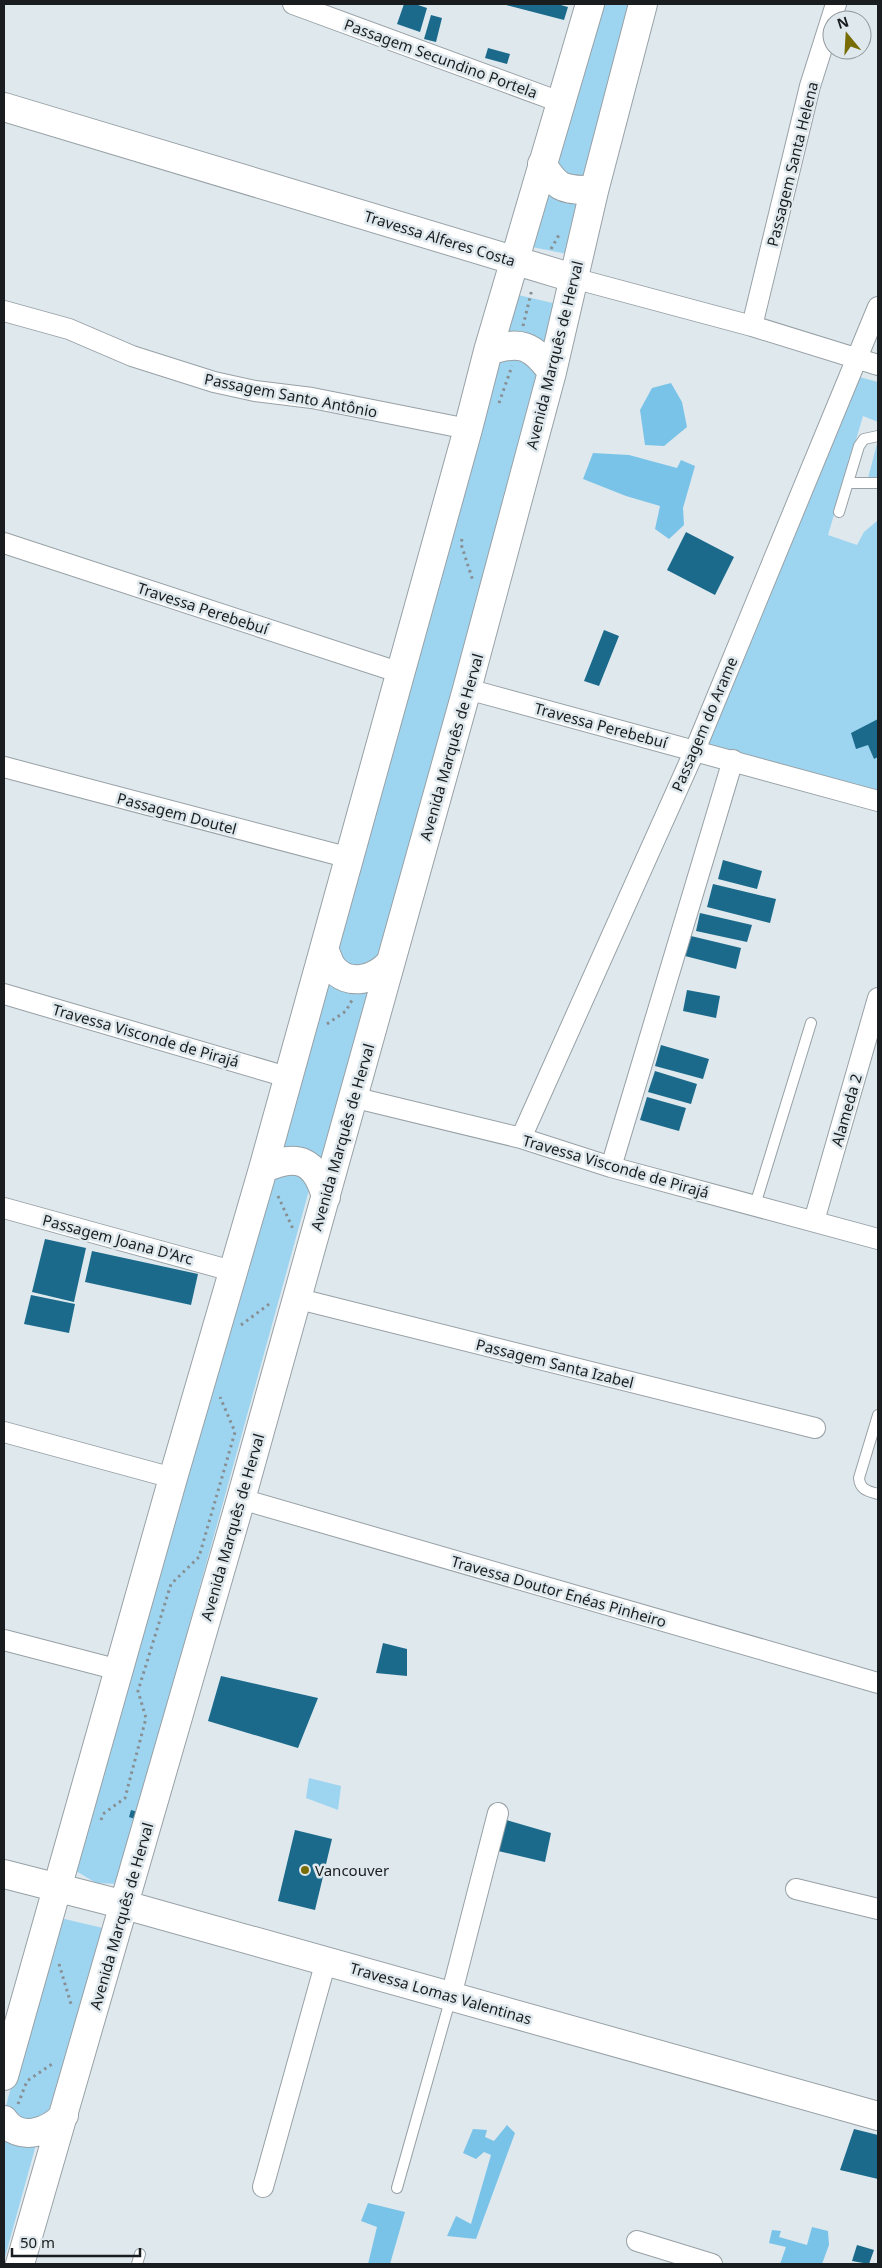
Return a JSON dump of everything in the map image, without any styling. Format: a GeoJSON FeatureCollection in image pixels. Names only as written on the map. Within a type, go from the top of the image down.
{"type":"FeatureCollection","features":[{"type":"Feature","properties":{"kind":"main road"},"geometry":{"type":"LineString","coordinates":[[269,1180],[288,1077],[401,673],[488,351],[590,4]]}},
{"type":"Feature","properties":{"kind":"main road","name":"Avenida Marquês de Herval"},"geometry":{"type":"LineString","coordinates":[[20,2264],[125,1905],[240,1499],[285,1296],[326,1197],[352,1097],[467,690],[552,372],[594,191],[643,4]]}},
{"type":"Feature","properties":{"kind":"main road","name":"Travessa Alferes Costa"},"geometry":{"type":"LineString","coordinates":[[4,107],[573,278]]}},
{"type":"Feature","properties":{"kind":"main road"},"geometry":{"type":"LineString","coordinates":[[542,164],[554,182],[564,188],[594,191]]}},
{"type":"Feature","properties":{"kind":"main road"},"geometry":{"type":"LineString","coordinates":[[488,351],[519,345],[539,354],[552,372]]}},
{"type":"Feature","properties":{"kind":"main road"},"geometry":{"type":"LineString","coordinates":[[324,949],[332,967],[345,976],[363,980],[377,975],[390,963]]}},
{"type":"Feature","properties":{"kind":"main road"},"geometry":{"type":"LineString","coordinates":[[4,2076],[232,1270],[269,1180],[279,1162],[302,1162],[313,1168],[321,1179],[326,1197]]}},
{"type":"Feature","properties":{"kind":"main road","name":"Travessa Lomas Valentinas"},"geometry":{"type":"LineString","coordinates":[[4,1874],[125,1905],[878,2116]]}},
{"type":"Feature","properties":{"kind":"main road"},"geometry":{"type":"LineString","coordinates":[[6,2124],[20,2132],[33,2133],[43,2131],[52,2126],[64,2115]]}},
{"type":"Feature","properties":{"kind":"street","name":"Passagem Secundino Portela"},"geometry":{"type":"LineString","coordinates":[[293,4],[560,102]]}},
{"type":"Feature","properties":{"kind":"street","name":"Passagem Santa Helena"},"geometry":{"type":"LineString","coordinates":[[752,326],[810,86],[836,4]]}},
{"type":"Feature","properties":{"kind":"street","name":"Travessa Alferes Costa"},"geometry":{"type":"LineString","coordinates":[[573,278],[752,326],[855,360],[878,365]]}},
{"type":"Feature","properties":{"kind":"street","name":"Passagem do Arame"},"geometry":{"type":"LineString","coordinates":[[521,1138],[695,750],[878,307]]}},
{"type":"Feature","properties":{"kind":"street","name":"Passagem Santo Antônio"},"geometry":{"type":"LineString","coordinates":[[4,311],[69,329],[132,356],[214,382],[255,391],[312,398],[468,429]]}},
{"type":"Feature","properties":{"kind":"street","name":"Travessa Perebebuí"},"geometry":{"type":"LineString","coordinates":[[4,544],[401,673]]}},
{"type":"Feature","properties":{"kind":"street","name":"Travessa Perebebuí"},"geometry":{"type":"LineString","coordinates":[[467,690],[733,760],[878,801]]}},
{"type":"Feature","properties":{"kind":"street"},"geometry":{"type":"LineString","coordinates":[[611,1167],[733,760]]}},
{"type":"Feature","properties":{"kind":"street","name":"Passagem Doutel"},"geometry":{"type":"LineString","coordinates":[[4,767],[350,858]]}},
{"type":"Feature","properties":{"kind":"street","name":"Travessa Visconde de Pirajá"},"geometry":{"type":"LineString","coordinates":[[4,994],[288,1077]]}},
{"type":"Feature","properties":{"kind":"street","name":"Alameda 2"},"geometry":{"type":"LineString","coordinates":[[814,1221],[872,1046],[878,998]]}},
{"type":"Feature","properties":{"kind":"street","name":"Travessa Visconde de Pirajá"},"geometry":{"type":"LineString","coordinates":[[352,1097],[521,1138],[611,1167],[878,1239]]}},
{"type":"Feature","properties":{"kind":"street","name":"Passagem Joana D'Arc"},"geometry":{"type":"LineString","coordinates":[[4,1208],[232,1270]]}},
{"type":"Feature","properties":{"kind":"street","name":"Passagem Santa Izabel"},"geometry":{"type":"LineString","coordinates":[[285,1296],[815,1428]]}},
{"type":"Feature","properties":{"kind":"street"},"geometry":{"type":"LineString","coordinates":[[4,1432],[173,1478]]}},
{"type":"Feature","properties":{"kind":"street","name":"Travessa Doutor Enéas Pinheiro"},"geometry":{"type":"LineString","coordinates":[[240,1499],[878,1683]]}},
{"type":"Feature","properties":{"kind":"street"},"geometry":{"type":"LineString","coordinates":[[4,1640],[118,1670]]}},
{"type":"Feature","properties":{"kind":"street"},"geometry":{"type":"LineString","coordinates":[[451,1996],[498,1813]]}},
{"type":"Feature","properties":{"kind":"street"},"geometry":{"type":"LineString","coordinates":[[796,1889],[878,1908]]}},
{"type":"Feature","properties":{"kind":"street"},"geometry":{"type":"LineString","coordinates":[[263,2187],[326,1961]]}},
{"type":"Feature","properties":{"kind":"street"},"geometry":{"type":"LineString","coordinates":[[637,2241],[712,2264]]}},
{"type":"Feature","properties":{"kind":"lane"},"geometry":{"type":"LineString","coordinates":[[839,512],[859,446],[864,439],[878,436]]}},
{"type":"Feature","properties":{"kind":"lane"},"geometry":{"type":"LineString","coordinates":[[848,483],[878,483]]}},
{"type":"Feature","properties":{"kind":"lane"},"geometry":{"type":"LineString","coordinates":[[755,1205],[811,1023]]}},
{"type":"Feature","properties":{"kind":"lane"},"geometry":{"type":"LineString","coordinates":[[878,1415],[859,1478],[860,1485],[865,1490],[878,1494]]}},
{"type":"Feature","properties":{"kind":"lane"},"geometry":{"type":"LineString","coordinates":[[397,2188],[451,1996]]}},
{"type":"Feature","properties":{"kind":"path"},"geometry":{"type":"LineString","coordinates":[[498,406],[519,345],[529,297],[563,228]]}},
{"type":"Feature","properties":{"kind":"path"},"geometry":{"type":"LineString","coordinates":[[464,535],[461,544],[474,584]]}},
{"type":"Feature","properties":{"kind":"path"},"geometry":{"type":"LineString","coordinates":[[323,1027],[346,1011],[363,980]]}},
{"type":"Feature","properties":{"kind":"path"},"geometry":{"type":"LineString","coordinates":[[269,1180],[294,1230]]}},
{"type":"Feature","properties":{"kind":"path"},"geometry":{"type":"LineString","coordinates":[[240,1326],[285,1296]]}},
{"type":"Feature","properties":{"kind":"path"},"geometry":{"type":"LineString","coordinates":[[100,1823],[103,1814],[125,1798],[146,1718],[138,1690],[170,1584],[199,1557],[235,1432],[218,1392]]}},
{"type":"Feature","properties":{"kind":"path"},"geometry":{"type":"LineString","coordinates":[[59,1963],[72,2006]]}},
{"type":"Feature","properties":{"kind":"path"},"geometry":{"type":"LineString","coordinates":[[6,2124],[27,2081],[55,2064],[57,2056]]}},
{"type":"Feature","properties":{"kind":"shaded area"},"geometry":{"type":"Polygon","coordinates":[[[595,4],[637,4],[587,185],[547,164],[595,4]]]}},
{"type":"Feature","properties":{"kind":"shaded area"},"geometry":{"type":"Polygon","coordinates":[[[544,176],[584,192],[567,254],[527,246],[544,176]]]}},
{"type":"Feature","properties":{"kind":"shaded area"},"geometry":{"type":"Polygon","coordinates":[[[514,294],[557,304],[548,357],[496,345],[514,294]]]}},
{"type":"Feature","properties":{"kind":"shaded area"},"geometry":{"type":"Polygon","coordinates":[[[513,353],[544,376],[382,964],[342,968],[332,941],[499,356],[513,353]]]}},
{"type":"Feature","properties":{"kind":"shaded area"},"geometry":{"type":"Polygon","coordinates":[[[852,375],[878,382],[878,422],[863,416],[828,535],[857,545],[864,532],[877,521],[878,525],[878,795],[700,747],[852,375]]]}},
{"type":"Feature","properties":{"kind":"shaded area"},"geometry":{"type":"Polygon","coordinates":[[[671,383],[682,402],[687,427],[664,446],[645,445],[640,410],[652,388],[671,383]]]}},
{"type":"Feature","properties":{"kind":"shaded area"},"geometry":{"type":"Polygon","coordinates":[[[878,440],[878,478],[868,478],[878,440]]]}},
{"type":"Feature","properties":{"kind":"shaded area"},"geometry":{"type":"Polygon","coordinates":[[[593,453],[629,455],[677,468],[681,460],[695,466],[683,508],[684,525],[669,539],[655,529],[660,506],[626,496],[583,479],[593,453]]]}},
{"type":"Feature","properties":{"kind":"shaded area"},"geometry":{"type":"Polygon","coordinates":[[[326,967],[374,986],[320,1172],[279,1157],[326,967]]]}},
{"type":"Feature","properties":{"kind":"shaded area"},"geometry":{"type":"Polygon","coordinates":[[[300,1170],[311,1183],[118,1884],[96,1883],[71,1868],[265,1181],[300,1170]]]}},
{"type":"Feature","properties":{"kind":"shaded area"},"geometry":{"type":"Polygon","coordinates":[[[309,1778],[341,1786],[338,1810],[306,1798],[309,1778]]]}},
{"type":"Feature","properties":{"kind":"shaded area"},"geometry":{"type":"Polygon","coordinates":[[[56,1917],[103,1928],[49,2110],[39,2117],[25,2120],[9,2114],[6,2106],[56,1917]]]}},
{"type":"Feature","properties":{"kind":"shaded area"},"geometry":{"type":"Polygon","coordinates":[[[507,2125],[515,2133],[476,2239],[447,2236],[456,2216],[471,2224],[491,2155],[484,2152],[476,2159],[463,2153],[473,2129],[487,2130],[485,2137],[494,2141],[507,2125]]]}},
{"type":"Feature","properties":{"kind":"shaded area"},"geometry":{"type":"Polygon","coordinates":[[[4,2133],[37,2141],[4,2261],[4,2133]]]}},
{"type":"Feature","properties":{"kind":"shaded area"},"geometry":{"type":"Polygon","coordinates":[[[368,2203],[405,2212],[390,2264],[368,2264],[377,2227],[361,2221],[368,2203]]]}},
{"type":"Feature","properties":{"kind":"shaded area"},"geometry":{"type":"Polygon","coordinates":[[[812,2227],[828,2231],[829,2245],[822,2264],[780,2264],[786,2247],[769,2243],[772,2230],[781,2231],[779,2237],[807,2245],[812,2227]]]}},
{"type":"Feature","properties":{"kind":"building"},"geometry":{"type":"Polygon","coordinates":[[[404,4],[415,4],[427,8],[420,32],[397,24],[404,4]]]}},
{"type":"Feature","properties":{"kind":"building"},"geometry":{"type":"Polygon","coordinates":[[[502,4],[557,4],[568,7],[564,20],[502,4]]]}},
{"type":"Feature","properties":{"kind":"building"},"geometry":{"type":"Polygon","coordinates":[[[431,15],[442,18],[436,42],[424,39],[431,15]]]}},
{"type":"Feature","properties":{"kind":"building"},"geometry":{"type":"Polygon","coordinates":[[[488,48],[510,54],[507,64],[485,58],[488,48]]]}},
{"type":"Feature","properties":{"kind":"building"},"geometry":{"type":"Polygon","coordinates":[[[686,532],[734,557],[715,595],[667,570],[686,532]]]}},
{"type":"Feature","properties":{"kind":"building"},"geometry":{"type":"Polygon","coordinates":[[[604,630],[619,636],[599,686],[584,681],[604,630]]]}},
{"type":"Feature","properties":{"kind":"building"},"geometry":{"type":"Polygon","coordinates":[[[878,719],[878,757],[874,759],[868,745],[856,749],[851,733],[878,719]]]}},
{"type":"Feature","properties":{"kind":"building"},"geometry":{"type":"Polygon","coordinates":[[[723,860],[762,871],[757,889],[718,879],[723,860]]]}},
{"type":"Feature","properties":{"kind":"building"},"geometry":{"type":"Polygon","coordinates":[[[713,884],[776,899],[770,923],[707,907],[713,884]]]}},
{"type":"Feature","properties":{"kind":"building"},"geometry":{"type":"Polygon","coordinates":[[[700,913],[752,925],[747,942],[696,931],[700,913]]]}},
{"type":"Feature","properties":{"kind":"building"},"geometry":{"type":"Polygon","coordinates":[[[691,936],[741,948],[736,969],[685,956],[691,936]]]}},
{"type":"Feature","properties":{"kind":"building"},"geometry":{"type":"Polygon","coordinates":[[[687,990],[720,996],[716,1018],[683,1011],[687,990]]]}},
{"type":"Feature","properties":{"kind":"building"},"geometry":{"type":"Polygon","coordinates":[[[661,1045],[709,1059],[703,1079],[655,1066],[661,1045]]]}},
{"type":"Feature","properties":{"kind":"building"},"geometry":{"type":"Polygon","coordinates":[[[655,1071],[697,1084],[691,1104],[648,1092],[655,1071]]]}},
{"type":"Feature","properties":{"kind":"building"},"geometry":{"type":"Polygon","coordinates":[[[647,1097],[686,1108],[679,1131],[640,1120],[647,1097]]]}},
{"type":"Feature","properties":{"kind":"building"},"geometry":{"type":"Polygon","coordinates":[[[45,1239],[86,1248],[74,1302],[32,1292],[45,1239]]]}},
{"type":"Feature","properties":{"kind":"building"},"geometry":{"type":"Polygon","coordinates":[[[92,1251],[198,1274],[191,1305],[85,1282],[92,1251]]]}},
{"type":"Feature","properties":{"kind":"building"},"geometry":{"type":"Polygon","coordinates":[[[31,1295],[75,1304],[69,1333],[24,1324],[31,1295]]]}},
{"type":"Feature","properties":{"kind":"building"},"geometry":{"type":"Polygon","coordinates":[[[383,1643],[407,1649],[407,1676],[376,1673],[383,1643]]]}},
{"type":"Feature","properties":{"kind":"building"},"geometry":{"type":"Polygon","coordinates":[[[221,1676],[318,1698],[298,1748],[208,1721],[221,1676]]]}},
{"type":"Feature","properties":{"kind":"building"},"geometry":{"type":"Polygon","coordinates":[[[131,1810],[141,1813],[138,1820],[129,1817],[131,1810]]]}},
{"type":"Feature","properties":{"kind":"building"},"geometry":{"type":"Polygon","coordinates":[[[503,1819],[551,1833],[545,1862],[498,1851],[503,1819]]]}},
{"type":"Feature","properties":{"kind":"building","name":"Vancouver"},"geometry":{"type":"Polygon","coordinates":[[[295,1830],[332,1839],[315,1910],[278,1901],[295,1830]]]}},
{"type":"Feature","properties":{"kind":"building"},"geometry":{"type":"Polygon","coordinates":[[[854,2129],[878,2135],[878,2179],[840,2170],[854,2129]]]}},
{"type":"Feature","properties":{"kind":"building"},"geometry":{"type":"Polygon","coordinates":[[[857,2245],[874,2250],[869,2264],[852,2261],[857,2245]]]}},
{"type":"Feature","properties":{"kind":"place","name":"Vancouver"},"geometry":{"type":"Point","coordinates":[305,1870]}}]}
